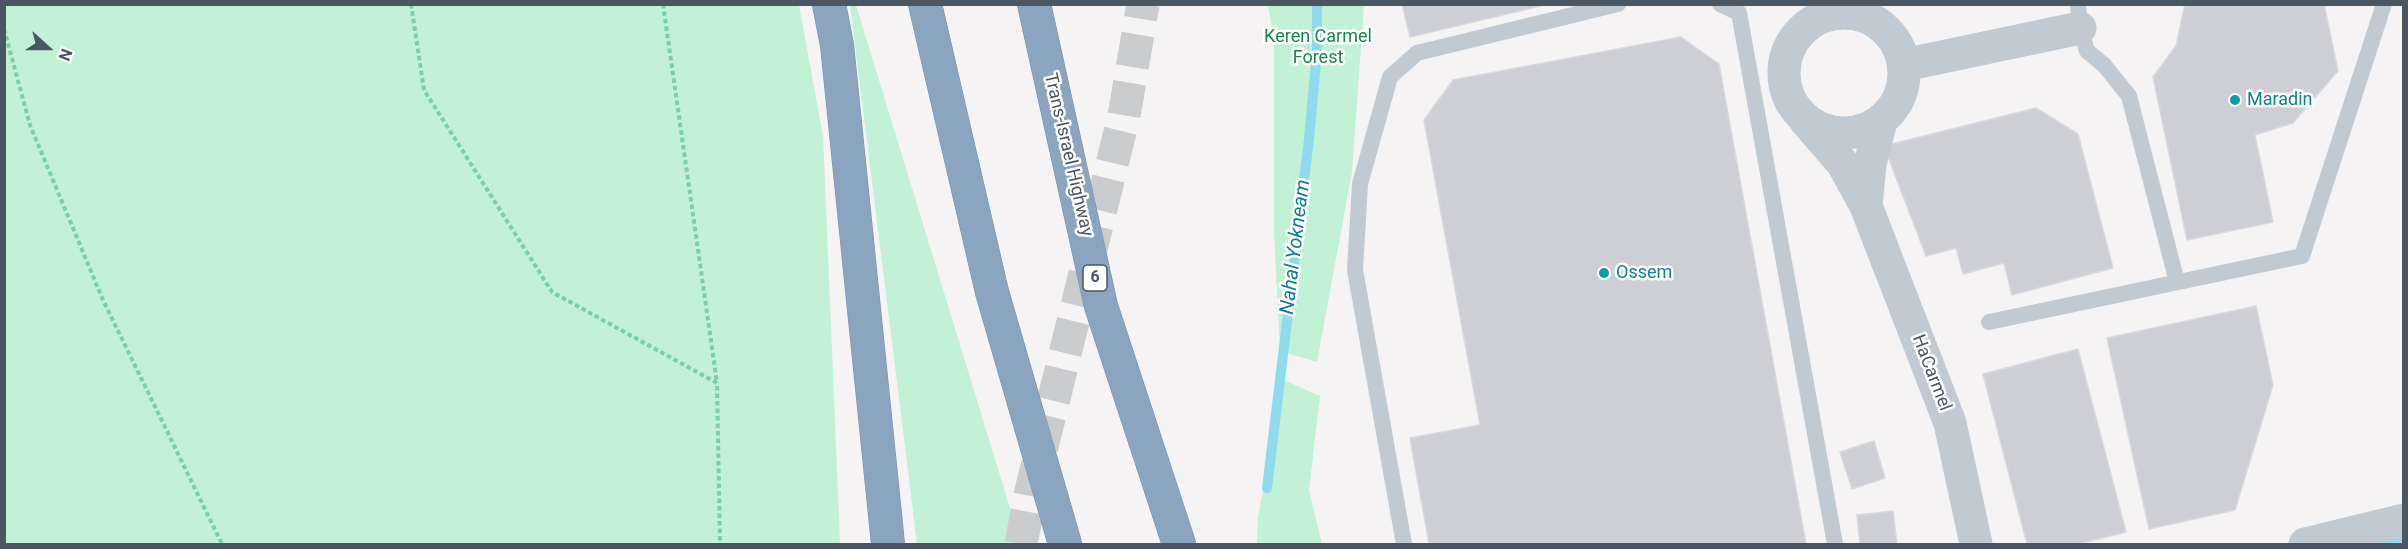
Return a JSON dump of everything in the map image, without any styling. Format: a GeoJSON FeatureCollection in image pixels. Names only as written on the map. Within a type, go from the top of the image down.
{"type":"FeatureCollection","features":[{"type":"Feature","properties":{"kind":"highway"},"geometry":{"type":"LineString","coordinates":[[829,4],[837,45],[888,544]]}},
{"type":"Feature","properties":{"kind":"highway"},"geometry":{"type":"LineString","coordinates":[[925,4],[992,292],[1065,544]]}},
{"type":"Feature","properties":{"kind":"highway","name":"Trans-Israel Highway"},"geometry":{"type":"LineString","coordinates":[[1034,4],[1101,306],[1179,544]]}},
{"type":"Feature","properties":{"kind":"street"},"geometry":{"type":"LineString","coordinates":[[1849,9],[1874,20],[1890,33],[1901,51],[1904,65],[1903,86],[1895,106],[1881,121],[1862,131],[1841,134],[1823,130],[1805,120],[1791,103],[1783,72],[1787,51],[1799,19],[1815,20],[1849,9]]}},
{"type":"Feature","properties":{"kind":"street"},"geometry":{"type":"LineString","coordinates":[[1904,65],[2079,16]]}},
{"type":"Feature","properties":{"kind":"street","name":"HaCarmel"},"geometry":{"type":"LineString","coordinates":[[1805,120],[1843,164],[1866,206],[1950,423],[1976,544]]}},
{"type":"Feature","properties":{"kind":"street","name":"HaCarmel"},"geometry":{"type":"LineString","coordinates":[[1866,206],[1870,164],[1881,121]]}},
{"type":"Feature","properties":{"kind":"street"},"geometry":{"type":"LineString","coordinates":[[2305,544],[2403,520]]}},
{"type":"Feature","properties":{"kind":"lane"},"geometry":{"type":"LineString","coordinates":[[1404,544],[1355,270],[1360,184],[1390,77],[1417,53],[1618,4]]}},
{"type":"Feature","properties":{"kind":"lane"},"geometry":{"type":"LineString","coordinates":[[1720,4],[1739,13],[1835,544]]}},
{"type":"Feature","properties":{"kind":"lane"},"geometry":{"type":"LineString","coordinates":[[1989,322],[2302,256],[2384,4]]}},
{"type":"Feature","properties":{"kind":"lane"},"geometry":{"type":"LineString","coordinates":[[2079,16],[2087,51],[2104,64],[2129,96],[2177,282]]}},
{"type":"Feature","properties":{"kind":"path"},"geometry":{"type":"LineString","coordinates":[[411,4],[424,90],[552,292],[717,383]]}},
{"type":"Feature","properties":{"kind":"path"},"geometry":{"type":"LineString","coordinates":[[663,4],[717,383],[720,544]]}},
{"type":"Feature","properties":{"kind":"path"},"geometry":{"type":"LineString","coordinates":[[4,29],[30,125],[98,289],[222,544]]}},
{"type":"Feature","properties":{"kind":"green space"},"geometry":{"type":"Polygon","coordinates":[[[4,5],[799,5],[823,136],[840,544],[5,544],[4,5]]]}},
{"type":"Feature","properties":{"kind":"green space"},"geometry":{"type":"Polygon","coordinates":[[[850,5],[856,5],[1021,544],[917,544],[850,5]]]}},
{"type":"Feature","properties":{"kind":"green space","name":"Keren Carmel Forest"},"geometry":{"type":"Polygon","coordinates":[[[1268,5],[1364,5],[1352,172],[1317,362],[1280,351],[1274,233],[1274,41],[1268,5]]]}},
{"type":"Feature","properties":{"kind":"green space"},"geometry":{"type":"Polygon","coordinates":[[[1284,380],[1320,396],[1309,490],[1322,544],[1257,544],[1258,517],[1284,380]]]}},
{"type":"Feature","properties":{"kind":"building"},"geometry":{"type":"Polygon","coordinates":[[[1402,4],[1549,4],[1410,37],[1402,4]]]}},
{"type":"Feature","properties":{"kind":"building","name":"Maradin"},"geometry":{"type":"Polygon","coordinates":[[[2185,4],[2324,4],[2338,71],[2293,123],[2255,135],[2273,222],[2187,240],[2153,77],[2176,46],[2185,4]]]}},
{"type":"Feature","properties":{"kind":"building","name":"Ossem"},"geometry":{"type":"Polygon","coordinates":[[[1681,37],[1719,64],[1806,544],[1429,544],[1410,438],[1480,425],[1424,120],[1453,80],[1681,37]]]}},
{"type":"Feature","properties":{"kind":"building"},"geometry":{"type":"Polygon","coordinates":[[[2036,108],[2078,134],[2113,268],[2012,295],[2004,263],[1963,274],[1956,248],[1926,256],[1884,146],[2036,108]]]}},
{"type":"Feature","properties":{"kind":"building"},"geometry":{"type":"Polygon","coordinates":[[[2256,306],[2273,385],[2235,510],[2149,529],[2107,338],[2256,306]]]}},
{"type":"Feature","properties":{"kind":"building"},"geometry":{"type":"Polygon","coordinates":[[[2078,349],[2126,532],[2078,544],[2027,544],[1983,374],[2078,349]]]}},
{"type":"Feature","properties":{"kind":"building"},"geometry":{"type":"Polygon","coordinates":[[[1874,441],[1885,478],[1852,489],[1840,452],[1874,441]]]}},
{"type":"Feature","properties":{"kind":"building"},"geometry":{"type":"Polygon","coordinates":[[[1893,511],[1897,544],[1860,544],[1857,515],[1893,511]]]}},
{"type":"Feature","properties":{"kind":"waterway","name":"Nahal Yokneam"},"geometry":{"type":"LineString","coordinates":[[1267,488],[1309,139],[1317,52],[1317,4]]}},
{"type":"Feature","properties":{"kind":"waterway"},"geometry":{"type":"LineString","coordinates":[[2376,544],[2404,537]]}},
{"type":"Feature","properties":{"kind":"tunnel"},"geometry":{"type":"LineString","coordinates":[[1021,544],[1031,491],[1124,116],[1143,4]]}},
{"type":"Feature","properties":{"kind":"place","name":"Maradin"},"geometry":{"type":"Point","coordinates":[2235,100]}},
{"type":"Feature","properties":{"kind":"place","name":"Ossem"},"geometry":{"type":"Point","coordinates":[1604,273]}}]}
